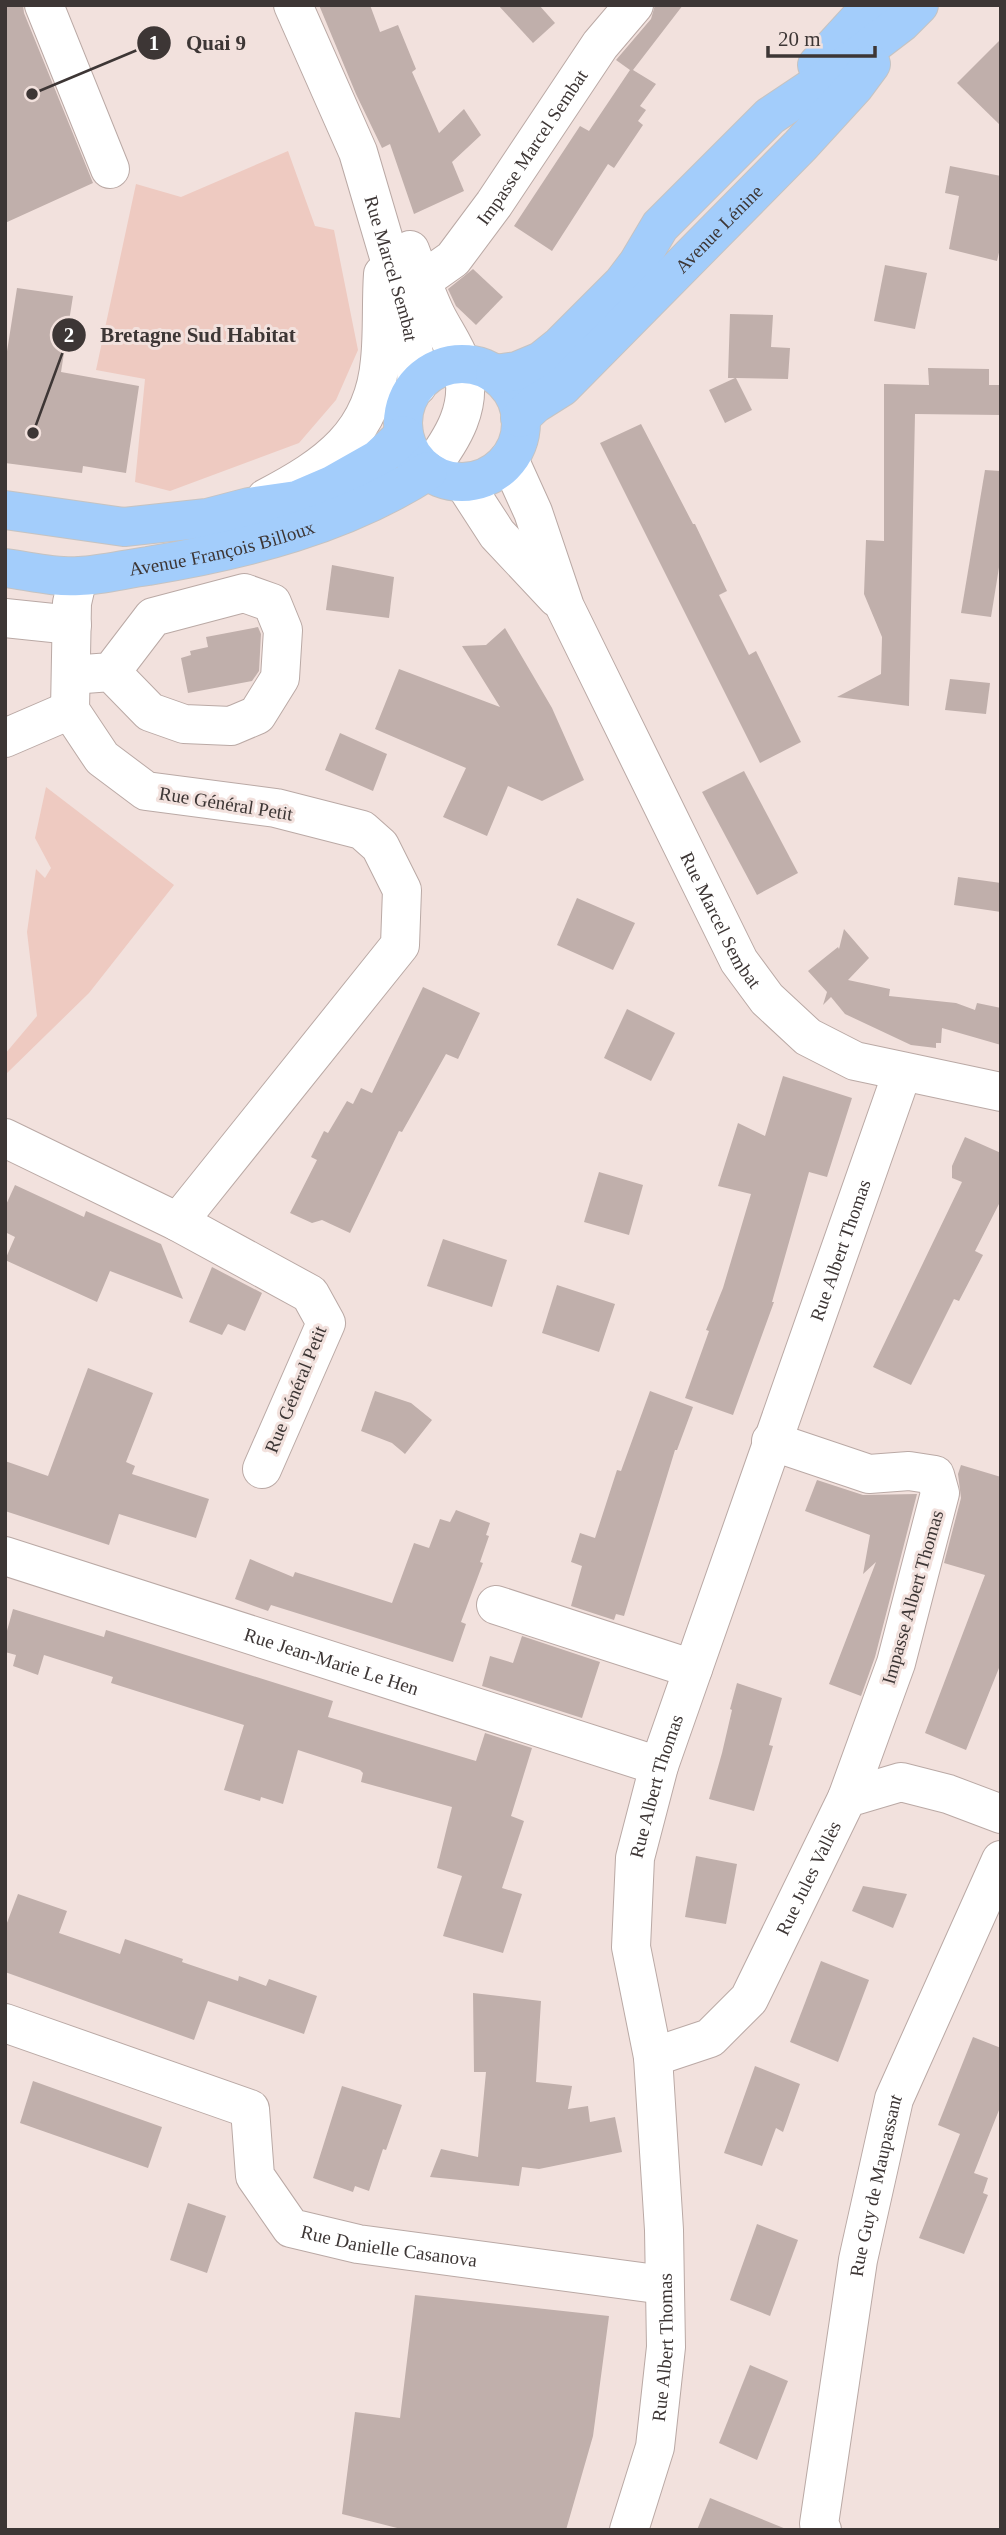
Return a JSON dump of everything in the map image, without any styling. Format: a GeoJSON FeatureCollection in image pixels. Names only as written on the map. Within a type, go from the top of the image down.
{"type":"FeatureCollection","features":[{"type":"Feature","properties":{"kind":"main road","name":"Avenue Lénine"},"geometry":{"type":"LineString","coordinates":[[416,386],[429,374],[444,367],[517,372],[541,362],[622,284],[660,226],[770,116],[842,68],[898,11]]}},
{"type":"Feature","properties":{"kind":"main road","name":"Avenue Lénine"},"geometry":{"type":"LineString","coordinates":[[520,418],[535,404],[562,387],[800,146],[854,87],[898,11]]}},
{"type":"Feature","properties":{"kind":"main road"},"geometry":{"type":"LineString","coordinates":[[416,386],[407,400],[403,418],[408,449],[428,471],[439,478],[464,482],[481,479],[496,471],[509,459],[516,447],[520,418],[517,401],[508,386],[478,369]]}},
{"type":"Feature","properties":{"kind":"main road","name":"Avenue François Billoux"},"geometry":{"type":"LineString","coordinates":[[5,510],[124,527],[207,518],[249,507],[297,500],[332,485],[378,459],[404,435]]}},
{"type":"Feature","properties":{"kind":"main road","name":"Avenue François Billoux"},"geometry":{"type":"LineString","coordinates":[[5,568],[78,577],[196,558],[257,544],[321,524],[396,492],[428,471]]}},
{"type":"Feature","properties":{"kind":"main road"},"geometry":{"type":"LineString","coordinates":[[78,577],[85,563],[124,527]]}},
{"type":"Feature","properties":{"kind":"street"},"geometry":{"type":"LineString","coordinates":[[44,5],[110,169]]}},
{"type":"Feature","properties":{"kind":"street","name":"Rue Marcel Sembat"},"geometry":{"type":"LineString","coordinates":[[293,5],[358,152],[404,234],[422,281],[478,369],[466,394],[459,422],[449,444],[428,471]]}},
{"type":"Feature","properties":{"kind":"street","name":"Impasse Marcel Sembat"},"geometry":{"type":"LineString","coordinates":[[422,281],[453,259],[494,204],[600,45],[634,5]]}},
{"type":"Feature","properties":{"kind":"street","name":"Rue Marcel Sembat"},"geometry":{"type":"LineString","coordinates":[[358,152],[409,325],[416,386]]}},
{"type":"Feature","properties":{"kind":"street"},"geometry":{"type":"LineString","coordinates":[[249,507],[316,470],[354,435],[367,414],[376,388],[380,360],[384,247]]}},
{"type":"Feature","properties":{"kind":"street","name":"Rue Marcel Sembat"},"geometry":{"type":"LineString","coordinates":[[509,459],[533,512],[565,607],[739,961],[767,999],[808,1037],[855,1061],[1001,1093]]}},
{"type":"Feature","properties":{"kind":"street","name":"Rue Marcel Sembat"},"geometry":{"type":"LineString","coordinates":[[464,482],[497,534],[565,607]]}},
{"type":"Feature","properties":{"kind":"street"},"geometry":{"type":"LineString","coordinates":[[70,692],[72,603],[78,577]]}},
{"type":"Feature","properties":{"kind":"street"},"geometry":{"type":"LineString","coordinates":[[5,618],[72,625]]}},
{"type":"Feature","properties":{"kind":"street"},"geometry":{"type":"LineString","coordinates":[[5,738],[70,692],[111,671]]}},
{"type":"Feature","properties":{"kind":"street","name":"Rue Général Petit"},"geometry":{"type":"LineString","coordinates":[[70,692],[102,758],[146,791],[276,808],[362,830],[380,846],[402,890],[400,946],[178,1222]]}},
{"type":"Feature","properties":{"kind":"street","name":"Rue Albert Thomas"},"geometry":{"type":"LineString","coordinates":[[629,2530],[655,2447],[666,2347],[664,2230],[653,2057],[631,1947],[635,1858],[659,1766],[902,1073]]}},
{"type":"Feature","properties":{"kind":"street","name":"Rue Général Petit"},"geometry":{"type":"LineString","coordinates":[[5,1138],[178,1222],[310,1294],[326,1323],[262,1469]]}},
{"type":"Feature","properties":{"kind":"street","name":"Impasse Albert Thomas"},"geometry":{"type":"LineString","coordinates":[[771,1441],[869,1474],[909,1471],[935,1475],[940,1493],[896,1663],[846,1798]]}},
{"type":"Feature","properties":{"kind":"street","name":"Rue Jean-Marie Le Hen"},"geometry":{"type":"LineString","coordinates":[[5,1556],[659,1766]]}},
{"type":"Feature","properties":{"kind":"street"},"geometry":{"type":"LineString","coordinates":[[496,1605],[693,1670]]}},
{"type":"Feature","properties":{"kind":"street","name":"Rue Jules Vallès"},"geometry":{"type":"LineString","coordinates":[[653,2057],[710,2038],[749,1999],[846,1798],[901,1782],[948,1794],[1001,1814]]}},
{"type":"Feature","properties":{"kind":"street","name":"Rue Guy de Maupassant"},"geometry":{"type":"LineString","coordinates":[[821,2530],[818,2524],[858,2260],[894,2099],[1001,1860]]}},
{"type":"Feature","properties":{"kind":"street","name":"Rue Danielle Casanova"},"geometry":{"type":"LineString","coordinates":[[5,2023],[250,2109],[255,2176],[291,2228],[358,2244],[664,2285]]}},
{"type":"Feature","properties":{"kind":"shaded area"},"geometry":{"type":"Polygon","coordinates":[[[288,151],[315,226],[334,230],[358,350],[336,400],[299,443],[170,491],[135,482],[145,379],[96,370],[136,184],[181,197],[288,151]]]}},
{"type":"Feature","properties":{"kind":"shaded area"},"geometry":{"type":"Polygon","coordinates":[[[46,787],[174,885],[89,993],[5,1075],[5,1054],[37,1016],[27,932],[36,869],[45,878],[51,868],[35,838],[46,787]]]}},
{"type":"Feature","properties":{"kind":"building"},"geometry":{"type":"Polygon","coordinates":[[[5,5],[23,5],[93,183],[5,223],[5,5]]]}},
{"type":"Feature","properties":{"kind":"building"},"geometry":{"type":"Polygon","coordinates":[[[319,5],[370,5],[380,32],[398,25],[416,69],[412,72],[439,133],[464,109],[481,135],[452,162],[464,191],[414,214],[390,144],[382,148],[319,5]]]}},
{"type":"Feature","properties":{"kind":"building"},"geometry":{"type":"Polygon","coordinates":[[[498,5],[539,5],[555,23],[533,43],[498,5]]]}},
{"type":"Feature","properties":{"kind":"building"},"geometry":{"type":"Polygon","coordinates":[[[655,5],[683,5],[633,70],[656,84],[640,106],[646,110],[638,121],[643,125],[614,168],[608,164],[552,251],[514,226],[580,126],[589,131],[630,70],[616,60],[651,19],[655,5]]]}},
{"type":"Feature","properties":{"kind":"building"},"geometry":{"type":"Polygon","coordinates":[[[1001,39],[1001,126],[957,83],[1001,39]]]}},
{"type":"Feature","properties":{"kind":"building"},"geometry":{"type":"Polygon","coordinates":[[[950,166],[1001,176],[1001,244],[997,261],[949,249],[959,196],[945,193],[950,166]]]}},
{"type":"Feature","properties":{"kind":"building"},"geometry":{"type":"Polygon","coordinates":[[[885,265],[927,273],[915,329],[874,321],[885,265]]]}},
{"type":"Feature","properties":{"kind":"building"},"geometry":{"type":"Polygon","coordinates":[[[473,269],[503,297],[476,325],[456,306],[448,289],[473,269]]]}},
{"type":"Feature","properties":{"kind":"building"},"geometry":{"type":"Polygon","coordinates":[[[17,288],[73,296],[61,372],[139,386],[126,473],[83,466],[82,473],[5,463],[5,364],[17,288]]]}},
{"type":"Feature","properties":{"kind":"building"},"geometry":{"type":"Polygon","coordinates":[[[730,314],[773,315],[771,347],[790,348],[788,379],[736,378],[752,410],[725,423],[709,390],[735,378],[728,378],[730,314]]]}},
{"type":"Feature","properties":{"kind":"building"},"geometry":{"type":"Polygon","coordinates":[[[928,368],[989,369],[989,385],[1000,385],[1000,415],[915,414],[909,706],[837,697],[881,674],[882,637],[864,594],[866,540],[884,541],[884,384],[929,385],[928,368]]]}},
{"type":"Feature","properties":{"kind":"building"},"geometry":{"type":"Polygon","coordinates":[[[641,424],[695,524],[727,591],[719,595],[749,655],[756,651],[801,742],[760,763],[600,443],[641,424]]]}},
{"type":"Feature","properties":{"kind":"building"},"geometry":{"type":"Polygon","coordinates":[[[985,470],[1001,471],[1001,555],[991,617],[961,613],[985,470]]]}},
{"type":"Feature","properties":{"kind":"building"},"geometry":{"type":"Polygon","coordinates":[[[332,565],[394,577],[389,618],[326,610],[332,565]]]}},
{"type":"Feature","properties":{"kind":"building"},"geometry":{"type":"Polygon","coordinates":[[[258,627],[261,634],[259,671],[252,681],[188,693],[181,658],[191,655],[190,651],[208,647],[206,637],[258,627]]]}},
{"type":"Feature","properties":{"kind":"building"},"geometry":{"type":"Polygon","coordinates":[[[505,628],[552,708],[584,780],[542,801],[508,786],[487,836],[443,817],[466,768],[375,729],[399,669],[500,707],[462,646],[486,645],[505,628]]]}},
{"type":"Feature","properties":{"kind":"building"},"geometry":{"type":"Polygon","coordinates":[[[950,679],[990,683],[986,714],[945,710],[950,679]]]}},
{"type":"Feature","properties":{"kind":"building"},"geometry":{"type":"Polygon","coordinates":[[[340,733],[387,754],[373,791],[325,770],[340,733]]]}},
{"type":"Feature","properties":{"kind":"building"},"geometry":{"type":"Polygon","coordinates":[[[744,771],[798,873],[757,895],[702,792],[744,771]]]}},
{"type":"Feature","properties":{"kind":"building"},"geometry":{"type":"Polygon","coordinates":[[[958,877],[1001,883],[1001,912],[954,905],[958,877]]]}},
{"type":"Feature","properties":{"kind":"building"},"geometry":{"type":"Polygon","coordinates":[[[577,898],[635,923],[613,970],[557,945],[577,898]]]}},
{"type":"Feature","properties":{"kind":"building"},"geometry":{"type":"Polygon","coordinates":[[[844,929],[869,958],[848,980],[890,989],[889,996],[956,1003],[975,1010],[977,1003],[1001,1008],[1001,1045],[942,1028],[941,1043],[936,1043],[936,1048],[911,1045],[845,1014],[831,997],[823,1005],[827,992],[808,971],[838,947],[839,949],[844,929]]]}},
{"type":"Feature","properties":{"kind":"building"},"geometry":{"type":"Polygon","coordinates":[[[423,987],[480,1013],[458,1059],[446,1054],[402,1132],[399,1131],[350,1233],[322,1220],[312,1223],[290,1213],[317,1160],[311,1157],[324,1131],[328,1133],[347,1101],[353,1104],[361,1088],[372,1093],[423,987]]]}},
{"type":"Feature","properties":{"kind":"building"},"geometry":{"type":"Polygon","coordinates":[[[627,1009],[675,1033],[651,1081],[604,1058],[627,1009]]]}},
{"type":"Feature","properties":{"kind":"building"},"geometry":{"type":"Polygon","coordinates":[[[783,1076],[852,1098],[827,1177],[809,1172],[774,1302],[733,1415],[685,1398],[709,1331],[706,1330],[723,1288],[751,1194],[718,1186],[738,1123],[765,1136],[783,1076]]]}},
{"type":"Feature","properties":{"kind":"building"},"geometry":{"type":"Polygon","coordinates":[[[965,1137],[1001,1153],[1001,1200],[975,1251],[983,1255],[959,1301],[954,1299],[911,1385],[873,1367],[962,1182],[952,1178],[952,1166],[965,1137]]]}},
{"type":"Feature","properties":{"kind":"building"},"geometry":{"type":"Polygon","coordinates":[[[599,1172],[643,1185],[629,1235],[584,1222],[599,1172]]]}},
{"type":"Feature","properties":{"kind":"building"},"geometry":{"type":"Polygon","coordinates":[[[15,1185],[84,1217],[86,1211],[161,1244],[183,1299],[110,1271],[97,1302],[5,1260],[15,1237],[5,1232],[5,1207],[15,1185]]]}},
{"type":"Feature","properties":{"kind":"building"},"geometry":{"type":"Polygon","coordinates":[[[443,1239],[507,1260],[492,1307],[427,1286],[443,1239]]]}},
{"type":"Feature","properties":{"kind":"building"},"geometry":{"type":"Polygon","coordinates":[[[212,1267],[262,1293],[245,1331],[228,1324],[222,1335],[189,1322],[212,1267]]]}},
{"type":"Feature","properties":{"kind":"building"},"geometry":{"type":"Polygon","coordinates":[[[557,1285],[615,1304],[599,1352],[542,1333],[557,1285]]]}},
{"type":"Feature","properties":{"kind":"building"},"geometry":{"type":"Polygon","coordinates":[[[88,1368],[153,1393],[126,1462],[135,1466],[132,1474],[209,1499],[196,1538],[119,1514],[109,1545],[5,1511],[5,1461],[48,1476],[88,1368]]]}},
{"type":"Feature","properties":{"kind":"building"},"geometry":{"type":"Polygon","coordinates":[[[375,1391],[411,1403],[432,1420],[405,1454],[392,1443],[361,1431],[375,1391]]]}},
{"type":"Feature","properties":{"kind":"building"},"geometry":{"type":"Polygon","coordinates":[[[650,1391],[693,1407],[675,1450],[624,1616],[616,1614],[614,1620],[571,1606],[582,1566],[571,1562],[580,1533],[595,1538],[617,1470],[621,1471],[650,1391]]]}},
{"type":"Feature","properties":{"kind":"building"},"geometry":{"type":"Polygon","coordinates":[[[961,1465],[1001,1477],[1001,1663],[966,1750],[925,1733],[985,1575],[944,1563],[961,1498],[958,1474],[961,1465]]]}},
{"type":"Feature","properties":{"kind":"building"},"geometry":{"type":"Polygon","coordinates":[[[817,1480],[863,1495],[917,1494],[875,1657],[861,1696],[829,1684],[876,1562],[863,1574],[870,1535],[805,1511],[817,1480]]]}},
{"type":"Feature","properties":{"kind":"building"},"geometry":{"type":"Polygon","coordinates":[[[456,1510],[490,1523],[486,1535],[489,1536],[480,1562],[483,1563],[461,1622],[466,1624],[453,1662],[271,1605],[268,1611],[235,1599],[250,1559],[293,1577],[295,1572],[392,1603],[414,1543],[429,1548],[440,1519],[450,1522],[456,1510]]]}},
{"type":"Feature","properties":{"kind":"building"},"geometry":{"type":"Polygon","coordinates":[[[13,1609],[104,1637],[106,1630],[333,1701],[328,1717],[476,1761],[485,1733],[532,1748],[511,1816],[524,1821],[502,1888],[522,1894],[503,1953],[443,1936],[462,1876],[437,1868],[452,1807],[361,1782],[363,1773],[360,1770],[298,1750],[283,1804],[261,1797],[260,1801],[224,1790],[244,1725],[111,1683],[113,1677],[44,1655],[38,1675],[13,1666],[16,1655],[5,1652],[5,1638],[13,1609]]]}},
{"type":"Feature","properties":{"kind":"building"},"geometry":{"type":"Polygon","coordinates":[[[522,1636],[600,1662],[582,1718],[482,1686],[490,1656],[513,1663],[522,1636]]]}},
{"type":"Feature","properties":{"kind":"building"},"geometry":{"type":"Polygon","coordinates":[[[737,1683],[782,1698],[769,1745],[773,1746],[754,1811],[709,1799],[737,1683]]]}},
{"type":"Feature","properties":{"kind":"building"},"geometry":{"type":"Polygon","coordinates":[[[696,1856],[737,1864],[726,1924],[685,1917],[696,1856]]]}},
{"type":"Feature","properties":{"kind":"building"},"geometry":{"type":"Polygon","coordinates":[[[863,1886],[907,1894],[893,1928],[852,1911],[863,1886]]]}},
{"type":"Feature","properties":{"kind":"building"},"geometry":{"type":"Polygon","coordinates":[[[18,1894],[67,1911],[59,1933],[120,1954],[125,1939],[238,1981],[239,1976],[266,1986],[269,1979],[317,1996],[304,2034],[208,2001],[194,2040],[5,1972],[5,1928],[18,1894]]]}},
{"type":"Feature","properties":{"kind":"building"},"geometry":{"type":"Polygon","coordinates":[[[821,1961],[869,1980],[838,2062],[790,2042],[821,1961]]]}},
{"type":"Feature","properties":{"kind":"building"},"geometry":{"type":"Polygon","coordinates":[[[473,1993],[541,2001],[536,2082],[572,2086],[568,2109],[588,2106],[590,2122],[615,2117],[622,2152],[539,2169],[522,2167],[519,2186],[430,2177],[441,2149],[478,2157],[486,2072],[474,2072],[473,1993]]]}},
{"type":"Feature","properties":{"kind":"building"},"geometry":{"type":"Polygon","coordinates":[[[973,2037],[1001,2048],[1001,2105],[974,2173],[988,2178],[983,2193],[988,2195],[964,2254],[919,2238],[960,2134],[938,2125],[973,2037]]]}},
{"type":"Feature","properties":{"kind":"building"},"geometry":{"type":"Polygon","coordinates":[[[755,2066],[800,2084],[783,2132],[776,2128],[762,2166],[724,2153],[755,2066]]]}},
{"type":"Feature","properties":{"kind":"building"},"geometry":{"type":"Polygon","coordinates":[[[33,2081],[162,2127],[148,2168],[20,2123],[33,2081]]]}},
{"type":"Feature","properties":{"kind":"building"},"geometry":{"type":"Polygon","coordinates":[[[342,2086],[402,2105],[369,2191],[355,2186],[353,2192],[313,2178],[342,2086]]]}},
{"type":"Feature","properties":{"kind":"building"},"geometry":{"type":"Polygon","coordinates":[[[188,2203],[226,2216],[207,2273],[170,2260],[188,2203]]]}},
{"type":"Feature","properties":{"kind":"building"},"geometry":{"type":"Polygon","coordinates":[[[757,2224],[798,2240],[770,2316],[730,2300],[757,2224]]]}},
{"type":"Feature","properties":{"kind":"building"},"geometry":{"type":"Polygon","coordinates":[[[415,2295],[609,2316],[593,2436],[566,2530],[405,2530],[342,2514],[355,2412],[400,2418],[415,2295]]]}},
{"type":"Feature","properties":{"kind":"building"},"geometry":{"type":"Polygon","coordinates":[[[750,2365],[788,2381],[757,2460],[719,2443],[750,2365]]]}},
{"type":"Feature","properties":{"kind":"building"},"geometry":{"type":"Polygon","coordinates":[[[710,2498],[786,2529],[786,2530],[697,2530],[710,2498]]]}},
{"type":"Feature","properties":{"kind":"place","name":"Quai 9"},"geometry":{"type":"Point","coordinates":[32,94]}},
{"type":"Feature","properties":{"kind":"place","name":"Bretagne Sud Habitat"},"geometry":{"type":"Point","coordinates":[33,433]}}]}
